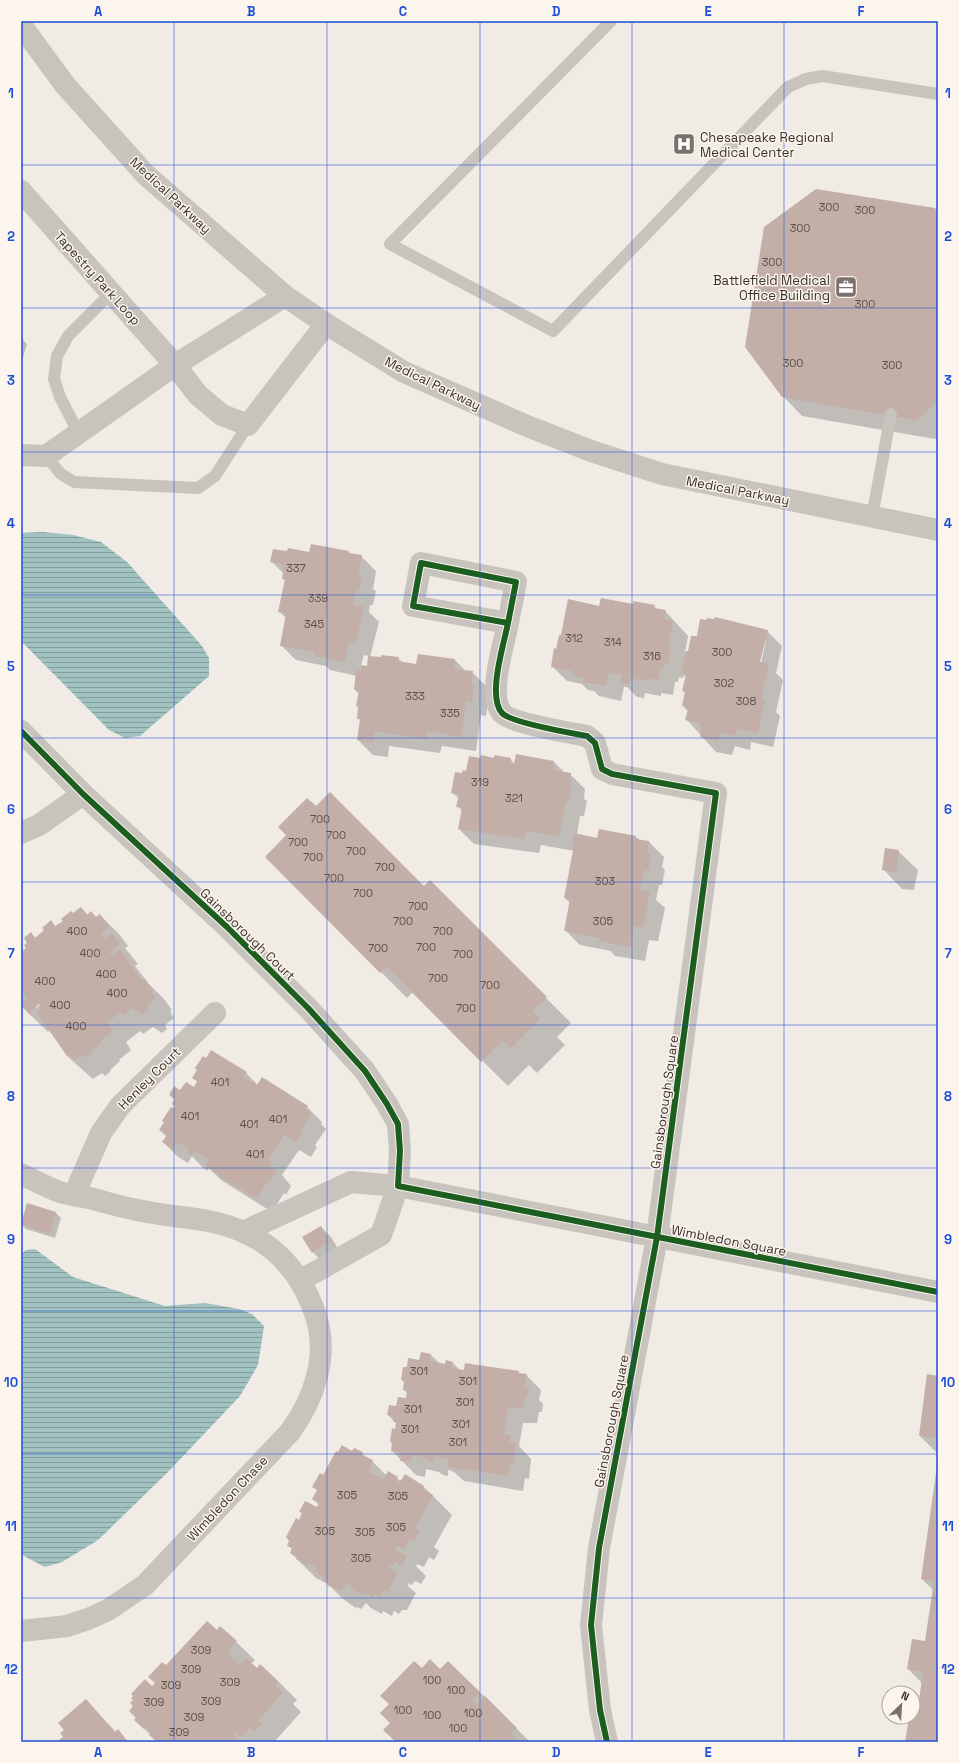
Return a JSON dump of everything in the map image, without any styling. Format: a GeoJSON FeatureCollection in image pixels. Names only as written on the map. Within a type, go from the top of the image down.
{"type":"FeatureCollection","features":[{"type":"Feature","properties":{"kind":"street","name":"Medical Parkway"},"geometry":{"type":"LineString","coordinates":[[21,25],[65,85],[146,175],[285,296],[326,324],[404,372],[527,426],[591,451],[662,474],[938,530]]}},
{"type":"Feature","properties":{"kind":"street","name":"Tapestry Park Loop"},"geometry":{"type":"LineString","coordinates":[[21,191],[112,293],[198,395],[222,415],[248,425]]}},
{"type":"Feature","properties":{"kind":"street"},"geometry":{"type":"LineString","coordinates":[[21,454],[46,456],[175,366],[285,296]]}},
{"type":"Feature","properties":{"kind":"street"},"geometry":{"type":"LineString","coordinates":[[248,425],[326,324]]}},
{"type":"Feature","properties":{"kind":"street","name":"Gainsborough Square"},"geometry":{"type":"LineString","coordinates":[[508,624],[413,606],[422,563],[516,582],[508,624],[495,688],[496,700],[502,713],[514,719],[587,736],[595,743],[602,769],[612,774],[716,793],[657,1237],[599,1548],[591,1625],[600,1710],[607,1742]]}},
{"type":"Feature","properties":{"kind":"street","name":"Gainsborough Court"},"geometry":{"type":"LineString","coordinates":[[21,731],[83,794],[232,933],[308,1008],[365,1071],[387,1104],[398,1124],[400,1151],[398,1186]]}},
{"type":"Feature","properties":{"kind":"street"},"geometry":{"type":"LineString","coordinates":[[21,833],[39,825],[83,794]]}},
{"type":"Feature","properties":{"kind":"street","name":"Henley Court"},"geometry":{"type":"LineString","coordinates":[[74,1195],[101,1133],[120,1106],[215,1013]]}},
{"type":"Feature","properties":{"kind":"street","name":"Wimbledon Chase"},"geometry":{"type":"LineString","coordinates":[[21,1174],[60,1192],[148,1212],[209,1221],[232,1227],[255,1237],[272,1248],[301,1280],[310,1298],[320,1334],[320,1358],[317,1381],[300,1418],[290,1432],[145,1585],[108,1610],[88,1619],[67,1626],[21,1630]]}},
{"type":"Feature","properties":{"kind":"street"},"geometry":{"type":"LineString","coordinates":[[244,1232],[351,1182],[398,1186],[381,1235],[301,1280]]}},
{"type":"Feature","properties":{"kind":"street","name":"Wimbledon Square"},"geometry":{"type":"LineString","coordinates":[[398,1186],[938,1292]]}},
{"type":"Feature","properties":{"kind":"lane"},"geometry":{"type":"LineString","coordinates":[[611,21],[390,244],[553,331],[788,86],[806,79],[822,76],[938,94]]}},
{"type":"Feature","properties":{"kind":"lane"},"geometry":{"type":"LineString","coordinates":[[78,434],[60,396],[54,379],[57,356],[68,336],[112,293]]}},
{"type":"Feature","properties":{"kind":"lane"},"geometry":{"type":"LineString","coordinates":[[872,517],[891,414]]}},
{"type":"Feature","properties":{"kind":"lane"},"geometry":{"type":"LineString","coordinates":[[46,456],[61,474],[74,482],[198,488],[215,476],[248,425]]}},
{"type":"Feature","properties":{"kind":"water"},"geometry":{"type":"Polygon","coordinates":[[[43,532],[73,535],[101,542],[127,562],[202,646],[209,658],[209,676],[140,736],[125,738],[109,730],[21,641],[21,533],[43,532]]]}},
{"type":"Feature","properties":{"kind":"water"},"geometry":{"type":"Polygon","coordinates":[[[35,1249],[73,1277],[165,1306],[205,1303],[239,1309],[252,1314],[264,1326],[258,1365],[240,1396],[167,1473],[98,1540],[62,1562],[45,1567],[22,1555],[21,1552],[21,1254],[26,1250],[35,1249]]]}},
{"type":"Feature","properties":{"kind":"building","name":"Battlefield Medical Office Building"},"geometry":{"type":"Polygon","coordinates":[[[816,189],[935,208],[938,212],[938,402],[916,420],[782,397],[745,347],[764,227],[816,189]]]}},
{"type":"Feature","properties":{"kind":"building"},"geometry":{"type":"Polygon","coordinates":[[[311,544],[362,555],[358,575],[362,576],[359,591],[356,590],[353,605],[364,607],[356,642],[349,641],[345,662],[314,656],[315,652],[280,646],[286,613],[278,612],[285,579],[282,579],[284,565],[270,562],[273,549],[287,551],[288,548],[309,552],[311,544]]]}},
{"type":"Feature","properties":{"kind":"building"},"geometry":{"type":"Polygon","coordinates":[[[601,598],[633,604],[633,601],[655,605],[654,608],[666,610],[664,619],[673,620],[668,648],[671,649],[668,664],[665,663],[664,668],[660,667],[658,680],[646,678],[646,681],[630,678],[629,684],[621,682],[622,675],[609,672],[606,686],[583,682],[584,678],[572,675],[573,671],[551,667],[554,648],[556,649],[559,635],[561,635],[568,599],[599,606],[601,598]]]}},
{"type":"Feature","properties":{"kind":"building"},"geometry":{"type":"Polygon","coordinates":[[[715,617],[768,630],[760,662],[769,664],[761,699],[765,700],[758,733],[737,728],[735,736],[720,732],[718,741],[700,737],[702,726],[699,725],[700,723],[685,720],[688,709],[685,709],[685,706],[682,706],[685,691],[682,691],[686,674],[681,673],[691,636],[697,636],[700,619],[707,620],[707,618],[714,619],[715,617]]]}},
{"type":"Feature","properties":{"kind":"building"},"geometry":{"type":"Polygon","coordinates":[[[418,654],[455,659],[454,669],[473,671],[471,684],[474,685],[472,702],[466,701],[461,737],[427,731],[426,739],[375,731],[373,742],[357,740],[360,719],[357,719],[358,707],[356,706],[359,691],[354,690],[356,670],[361,671],[361,665],[367,666],[368,656],[381,657],[381,655],[399,657],[398,661],[416,664],[418,654]]]}},
{"type":"Feature","properties":{"kind":"building"},"geometry":{"type":"Polygon","coordinates":[[[516,754],[554,761],[553,770],[571,773],[570,785],[572,785],[569,802],[566,802],[559,837],[526,831],[525,839],[458,829],[462,808],[456,807],[459,794],[451,793],[455,772],[462,773],[463,770],[466,771],[469,756],[480,758],[481,755],[494,758],[494,755],[511,758],[510,764],[514,764],[516,754]]]}},
{"type":"Feature","properties":{"kind":"building"},"geometry":{"type":"Polygon","coordinates":[[[330,792],[424,886],[430,880],[547,997],[532,1011],[540,1019],[511,1048],[503,1040],[481,1062],[387,967],[380,973],[265,857],[286,835],[278,827],[307,798],[316,806],[330,792]]]}},
{"type":"Feature","properties":{"kind":"building"},"geometry":{"type":"Polygon","coordinates":[[[599,829],[636,836],[635,839],[649,841],[647,853],[651,854],[648,871],[644,870],[640,890],[650,892],[643,927],[634,926],[630,947],[599,941],[600,938],[564,931],[570,899],[564,898],[574,845],[572,845],[574,833],[597,838],[599,829]]]}},
{"type":"Feature","properties":{"kind":"building"},"geometry":{"type":"Polygon","coordinates":[[[885,848],[899,850],[896,872],[882,870],[885,848]]]}},
{"type":"Feature","properties":{"kind":"building"},"geometry":{"type":"Polygon","coordinates":[[[81,907],[87,915],[91,911],[96,917],[100,914],[109,927],[101,934],[105,939],[112,934],[120,944],[109,952],[112,955],[120,949],[142,981],[145,979],[156,998],[146,1006],[149,1009],[142,1015],[139,1011],[137,1012],[133,1008],[123,1015],[121,1012],[107,1022],[113,1031],[101,1040],[102,1042],[92,1050],[93,1052],[85,1058],[83,1054],[74,1061],[68,1054],[67,1056],[37,1013],[42,1009],[39,1004],[29,1014],[21,1004],[27,999],[23,993],[21,994],[21,952],[26,948],[24,945],[27,943],[24,938],[31,932],[35,938],[44,930],[42,928],[51,920],[55,926],[63,921],[61,919],[71,911],[73,913],[81,907]]]}},
{"type":"Feature","properties":{"kind":"building"},"geometry":{"type":"Polygon","coordinates":[[[211,1050],[247,1072],[243,1077],[257,1085],[262,1077],[308,1106],[306,1109],[311,1113],[301,1130],[303,1132],[296,1143],[284,1135],[268,1160],[271,1162],[269,1165],[277,1170],[270,1181],[269,1179],[257,1198],[230,1183],[205,1166],[209,1160],[195,1151],[192,1156],[187,1153],[189,1149],[177,1142],[173,1149],[162,1142],[167,1135],[159,1130],[164,1122],[162,1121],[171,1107],[173,1108],[175,1106],[172,1104],[175,1099],[169,1095],[174,1086],[180,1090],[186,1082],[194,1087],[197,1081],[192,1078],[197,1070],[195,1068],[203,1056],[206,1058],[211,1050]]]}},
{"type":"Feature","properties":{"kind":"building"},"geometry":{"type":"Polygon","coordinates":[[[27,1203],[56,1212],[50,1234],[21,1224],[27,1203]]]}},
{"type":"Feature","properties":{"kind":"building"},"geometry":{"type":"Polygon","coordinates":[[[321,1226],[330,1241],[312,1253],[302,1237],[321,1226]]]}},
{"type":"Feature","properties":{"kind":"building"},"geometry":{"type":"Polygon","coordinates":[[[421,1352],[431,1354],[430,1361],[445,1364],[446,1360],[453,1362],[452,1368],[464,1370],[465,1363],[519,1371],[518,1373],[527,1374],[524,1388],[529,1388],[527,1397],[525,1397],[523,1409],[513,1407],[513,1409],[508,1408],[504,1434],[511,1436],[509,1442],[516,1443],[514,1465],[510,1464],[508,1476],[448,1467],[449,1459],[434,1456],[433,1462],[427,1461],[428,1458],[412,1455],[411,1462],[400,1461],[402,1453],[391,1451],[392,1442],[390,1442],[392,1428],[395,1429],[396,1422],[393,1422],[394,1416],[387,1415],[389,1405],[396,1406],[398,1397],[406,1398],[407,1391],[403,1390],[404,1381],[401,1380],[403,1367],[407,1367],[408,1358],[419,1360],[421,1352]]]}},
{"type":"Feature","properties":{"kind":"building"},"geometry":{"type":"Polygon","coordinates":[[[927,1374],[938,1376],[938,1439],[919,1436],[927,1374]]]}},
{"type":"Feature","properties":{"kind":"building"},"geometry":{"type":"Polygon","coordinates":[[[342,1445],[352,1451],[354,1448],[363,1452],[362,1455],[373,1460],[369,1472],[383,1480],[388,1471],[398,1477],[396,1481],[399,1483],[405,1474],[424,1486],[423,1489],[433,1495],[415,1529],[420,1531],[414,1542],[410,1539],[404,1549],[397,1545],[395,1550],[407,1556],[402,1566],[395,1562],[393,1566],[390,1565],[389,1568],[398,1573],[388,1591],[383,1591],[380,1596],[375,1593],[373,1598],[364,1593],[363,1595],[351,1589],[352,1586],[347,1583],[341,1591],[327,1585],[328,1583],[322,1580],[324,1577],[314,1571],[316,1567],[310,1564],[308,1566],[296,1559],[297,1557],[290,1553],[292,1548],[287,1546],[289,1541],[286,1537],[296,1518],[299,1520],[302,1513],[299,1512],[305,1501],[317,1507],[319,1503],[312,1499],[317,1490],[312,1487],[320,1473],[323,1475],[336,1451],[338,1452],[342,1445]]]}},
{"type":"Feature","properties":{"kind":"building"},"geometry":{"type":"Polygon","coordinates":[[[937,1466],[938,1742],[905,1742],[908,1725],[921,1725],[921,1686],[923,1672],[907,1669],[912,1639],[925,1641],[934,1581],[921,1579],[937,1466]]]}},
{"type":"Feature","properties":{"kind":"building"},"geometry":{"type":"Polygon","coordinates":[[[207,1621],[217,1630],[220,1626],[237,1641],[228,1649],[230,1651],[228,1654],[240,1665],[246,1658],[257,1668],[260,1664],[278,1681],[275,1684],[283,1693],[258,1720],[262,1724],[255,1732],[250,1728],[241,1738],[236,1732],[233,1735],[240,1742],[157,1742],[149,1735],[151,1732],[146,1728],[144,1729],[134,1720],[136,1718],[129,1711],[133,1706],[130,1703],[133,1700],[131,1698],[133,1696],[131,1694],[145,1679],[152,1686],[155,1683],[148,1677],[162,1662],[166,1665],[207,1621]]]}},
{"type":"Feature","properties":{"kind":"building"},"geometry":{"type":"Polygon","coordinates":[[[430,1659],[440,1669],[448,1661],[480,1692],[473,1700],[477,1704],[485,1696],[517,1728],[511,1734],[518,1742],[396,1742],[383,1730],[390,1723],[380,1713],[389,1704],[380,1696],[414,1661],[422,1668],[430,1659]]]}},
{"type":"Feature","properties":{"kind":"building"},"geometry":{"type":"Polygon","coordinates":[[[86,1699],[115,1732],[118,1729],[125,1738],[121,1742],[56,1742],[63,1737],[60,1733],[64,1730],[58,1723],[86,1699]]]}},
{"type":"Feature","properties":{"kind":"cycle path"},"geometry":{"type":"LineString","coordinates":[[508,623],[516,582],[421,563],[413,606],[508,623],[500,656],[496,683],[496,695],[498,705],[502,713],[508,717],[529,724],[587,736],[595,743],[602,769],[612,774],[716,793],[657,1237],[599,1548],[591,1625],[600,1710],[607,1742]]}},
{"type":"Feature","properties":{"kind":"cycle path"},"geometry":{"type":"LineString","coordinates":[[21,731],[83,794],[227,927],[308,1008],[365,1071],[387,1104],[398,1124],[400,1151],[398,1186],[938,1292]]}},
{"type":"Feature","properties":{"kind":"place","name":"Chesapeake Regional Medical Center"},"geometry":{"type":"Point","coordinates":[684,144]}},
{"type":"Feature","properties":{"kind":"place","name":"Battlefield Medical Office Building"},"geometry":{"type":"Point","coordinates":[846,287]}}]}
